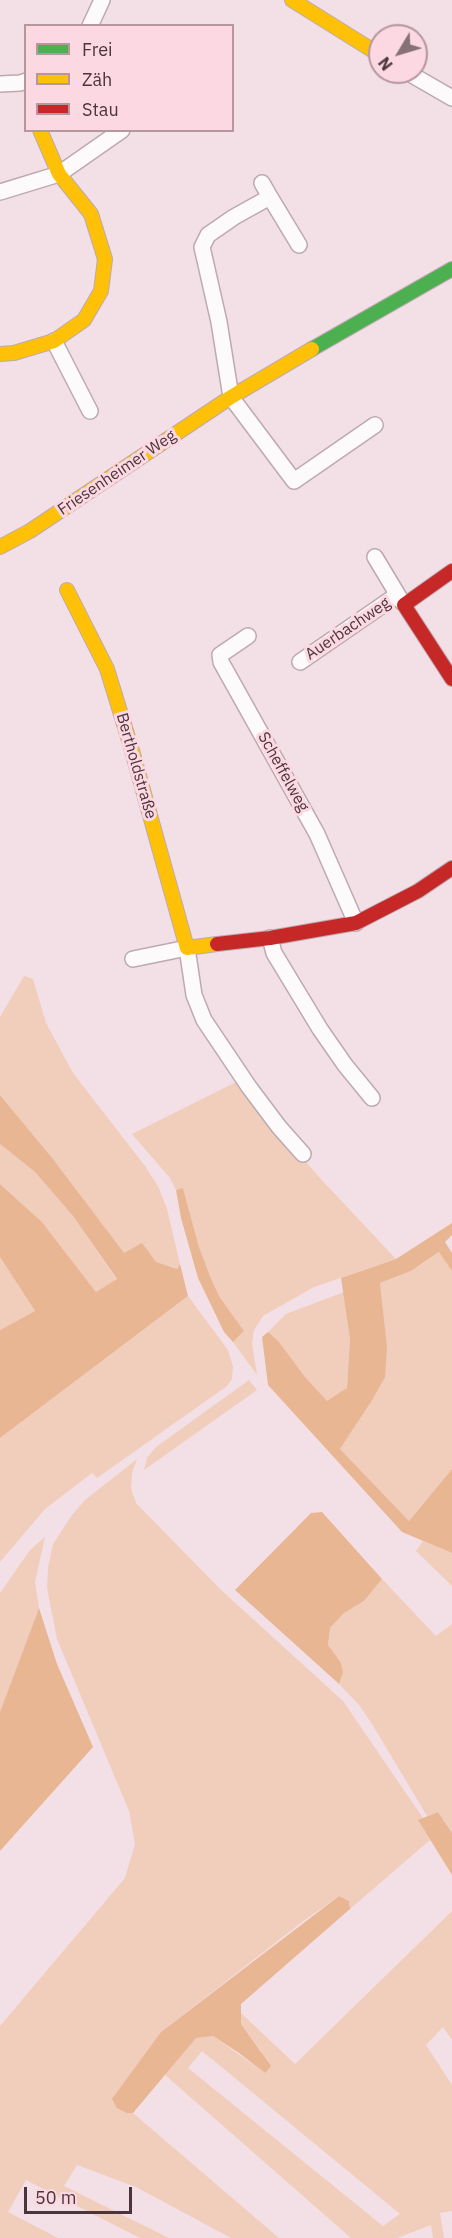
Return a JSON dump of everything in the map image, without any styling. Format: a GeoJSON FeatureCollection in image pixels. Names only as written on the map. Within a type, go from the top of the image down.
{"type":"FeatureCollection","features":[{"type":"Feature","properties":{"kind":"street"},"geometry":{"type":"LineString","coordinates":[[91,24],[102,0]]}},
{"type":"Feature","properties":{"kind":"street"},"geometry":{"type":"LineString","coordinates":[[292,0],[368,48]]}},
{"type":"Feature","properties":{"kind":"street"},"geometry":{"type":"LineString","coordinates":[[0,84],[24,86]]}},
{"type":"Feature","properties":{"kind":"street"},"geometry":{"type":"LineString","coordinates":[[428,84],[452,98]]}},
{"type":"Feature","properties":{"kind":"street"},"geometry":{"type":"LineString","coordinates":[[0,354],[14,353],[54,341],[84,320],[102,291],[105,259],[91,214],[59,174],[41,132]]}},
{"type":"Feature","properties":{"kind":"street"},"geometry":{"type":"LineString","coordinates":[[0,192],[59,174],[119,132]]}},
{"type":"Feature","properties":{"kind":"street"},"geometry":{"type":"LineString","coordinates":[[262,183],[300,245]]}},
{"type":"Feature","properties":{"kind":"street"},"geometry":{"type":"LineString","coordinates":[[270,197],[208,235],[202,247],[219,322],[231,397],[294,481],[375,425]]}},
{"type":"Feature","properties":{"kind":"street","name":"Friesenheimer Weg"},"geometry":{"type":"LineString","coordinates":[[0,547],[30,531],[231,397],[452,269]]}},
{"type":"Feature","properties":{"kind":"street"},"geometry":{"type":"LineString","coordinates":[[54,341],[90,411]]}},
{"type":"Feature","properties":{"kind":"street","name":"Auerbachweg"},"geometry":{"type":"LineString","coordinates":[[375,557],[452,679]]}},
{"type":"Feature","properties":{"kind":"street","name":"Auerbachweg"},"geometry":{"type":"LineString","coordinates":[[300,662],[452,571]]}},
{"type":"Feature","properties":{"kind":"street","name":"Bertholdstraße"},"geometry":{"type":"LineString","coordinates":[[67,590],[107,669],[187,948],[194,995],[204,1020],[261,1103],[303,1154]]}},
{"type":"Feature","properties":{"kind":"street","name":"Scheffelweg"},"geometry":{"type":"LineString","coordinates":[[248,636],[220,655],[221,662],[317,834],[356,923]]}},
{"type":"Feature","properties":{"kind":"street"},"geometry":{"type":"LineString","coordinates":[[133,959],[187,948],[270,938],[356,923],[418,891],[452,868]]}},
{"type":"Feature","properties":{"kind":"street"},"geometry":{"type":"LineString","coordinates":[[270,938],[274,953],[320,1029],[372,1098]]}},
{"type":"Feature","properties":{"kind":"shaded area"},"geometry":{"type":"Polygon","coordinates":[[[24,976],[33,979],[46,1023],[73,1073],[158,1186],[167,1209],[180,1264],[177,1269],[124,1254],[53,1159],[0,1095],[0,1017],[24,976]]]}},
{"type":"Feature","properties":{"kind":"shaded area"},"geometry":{"type":"Polygon","coordinates":[[[236,1082],[319,1177],[396,1259],[314,1287],[263,1316],[254,1330],[252,1343],[257,1375],[233,1342],[244,1331],[219,1296],[210,1276],[199,1247],[183,1188],[176,1190],[170,1178],[132,1134],[236,1082]]]}},
{"type":"Feature","properties":{"kind":"shaded area"},"geometry":{"type":"Polygon","coordinates":[[[0,1095],[53,1159],[124,1253],[142,1243],[156,1262],[177,1269],[180,1264],[188,1296],[0,1438],[0,1330],[35,1311],[0,1257],[0,1184],[42,1222],[96,1292],[117,1279],[73,1216],[35,1172],[0,1144],[0,1095]]]}},
{"type":"Feature","properties":{"kind":"shaded area"},"geometry":{"type":"Polygon","coordinates":[[[0,1144],[35,1172],[73,1216],[117,1280],[96,1292],[42,1222],[0,1184],[0,1144]]]}},
{"type":"Feature","properties":{"kind":"shaded area"},"geometry":{"type":"Polygon","coordinates":[[[183,1188],[199,1247],[210,1276],[219,1296],[244,1331],[233,1342],[224,1332],[198,1278],[181,1218],[176,1190],[183,1188]]]}},
{"type":"Feature","properties":{"kind":"shaded area"},"geometry":{"type":"Polygon","coordinates":[[[452,1223],[452,1235],[445,1242],[452,1253],[452,1271],[439,1252],[411,1271],[380,1283],[387,1346],[385,1377],[340,1449],[409,1521],[452,1469],[452,1553],[402,1532],[268,1385],[262,1337],[268,1332],[278,1341],[305,1377],[327,1401],[347,1388],[350,1339],[341,1278],[396,1259],[452,1223]]]}},
{"type":"Feature","properties":{"kind":"shaded area"},"geometry":{"type":"Polygon","coordinates":[[[440,1252],[452,1271],[452,1469],[409,1521],[340,1449],[371,1402],[387,1346],[380,1283],[411,1271],[440,1252]]]}},
{"type":"Feature","properties":{"kind":"shaded area"},"geometry":{"type":"Polygon","coordinates":[[[0,1257],[35,1311],[0,1330],[0,1257]]]}},
{"type":"Feature","properties":{"kind":"shaded area"},"geometry":{"type":"Polygon","coordinates":[[[344,1292],[350,1339],[347,1388],[327,1402],[268,1332],[286,1314],[344,1292]]]}},
{"type":"Feature","properties":{"kind":"shaded area"},"geometry":{"type":"Polygon","coordinates":[[[188,1296],[228,1350],[233,1367],[232,1379],[227,1386],[97,1478],[92,1473],[45,1509],[0,1562],[0,1438],[188,1296]]]}},
{"type":"Feature","properties":{"kind":"shaded area"},"geometry":{"type":"Polygon","coordinates":[[[249,1380],[257,1390],[144,1470],[147,1458],[156,1447],[249,1380]]]}},
{"type":"Feature","properties":{"kind":"shaded area"},"geometry":{"type":"Polygon","coordinates":[[[137,1459],[132,1473],[131,1488],[136,1503],[220,1589],[343,1701],[423,1818],[419,1821],[430,1840],[350,1909],[349,1901],[339,1896],[302,1922],[161,2032],[142,2060],[127,2113],[133,2113],[279,2238],[231,2238],[136,2187],[77,2165],[64,2186],[169,2238],[140,2238],[26,2180],[8,2212],[58,2238],[0,2238],[0,2026],[125,1878],[135,1844],[129,1811],[57,1639],[47,1588],[48,1568],[53,1544],[72,1515],[85,1500],[137,1459]]]}},
{"type":"Feature","properties":{"kind":"shaded area"},"geometry":{"type":"Polygon","coordinates":[[[322,1512],[382,1579],[364,1601],[344,1613],[330,1628],[328,1645],[341,1663],[343,1673],[339,1684],[235,1590],[311,1513],[322,1512]]]}},
{"type":"Feature","properties":{"kind":"shaded area"},"geometry":{"type":"Polygon","coordinates":[[[45,1537],[35,1582],[39,1608],[0,1712],[0,1593],[30,1550],[45,1537]]]}},
{"type":"Feature","properties":{"kind":"shaded area"},"geometry":{"type":"Polygon","coordinates":[[[423,1541],[452,1553],[452,1586],[416,1551],[423,1541]]]}},
{"type":"Feature","properties":{"kind":"shaded area"},"geometry":{"type":"Polygon","coordinates":[[[382,1579],[436,1636],[452,1624],[452,1833],[438,1812],[427,1816],[372,1724],[359,1705],[339,1684],[343,1673],[328,1645],[330,1628],[344,1613],[364,1601],[382,1579]]]}},
{"type":"Feature","properties":{"kind":"shaded area"},"geometry":{"type":"Polygon","coordinates":[[[39,1608],[57,1664],[93,1747],[0,1851],[0,1712],[39,1608]]]}},
{"type":"Feature","properties":{"kind":"shaded area"},"geometry":{"type":"Polygon","coordinates":[[[438,1812],[452,1833],[452,1875],[418,1820],[438,1812]]]}},
{"type":"Feature","properties":{"kind":"shaded area"},"geometry":{"type":"Polygon","coordinates":[[[339,1896],[349,1901],[350,1909],[241,2004],[241,2024],[271,2066],[265,2073],[213,2036],[196,2038],[133,2113],[117,2108],[112,2099],[161,2032],[339,1896]]]}},
{"type":"Feature","properties":{"kind":"shaded area"},"geometry":{"type":"Polygon","coordinates":[[[452,1911],[452,2040],[443,2027],[426,2045],[452,2085],[452,2211],[440,2213],[444,2238],[433,2238],[431,2225],[397,2238],[351,2238],[165,2075],[195,2038],[213,2036],[265,2073],[261,2051],[241,2024],[241,2013],[295,2064],[452,1911]],[[202,2051],[188,2068],[383,2226],[400,2214],[202,2051]]]}},
{"type":"Feature","properties":{"kind":"traffic: fast"},"geometry":{"type":"LineString","coordinates":[[312,349],[452,269]]}},
{"type":"Feature","properties":{"kind":"traffic: slow"},"geometry":{"type":"LineString","coordinates":[[292,0],[368,48]]}},
{"type":"Feature","properties":{"kind":"traffic: slow"},"geometry":{"type":"LineString","coordinates":[[0,354],[14,353],[54,341],[84,320],[101,291],[105,259],[91,214],[59,174],[41,132]]}},
{"type":"Feature","properties":{"kind":"traffic: slow"},"geometry":{"type":"LineString","coordinates":[[0,547],[30,531],[231,397],[312,349]]}},
{"type":"Feature","properties":{"kind":"traffic: slow"},"geometry":{"type":"LineString","coordinates":[[67,590],[107,669],[187,948],[217,944]]}},
{"type":"Feature","properties":{"kind":"traffic: jam"},"geometry":{"type":"LineString","coordinates":[[452,571],[404,605],[452,679]]}},
{"type":"Feature","properties":{"kind":"traffic: jam"},"geometry":{"type":"LineString","coordinates":[[217,944],[270,938],[356,923],[418,891],[452,868]]}}]}
